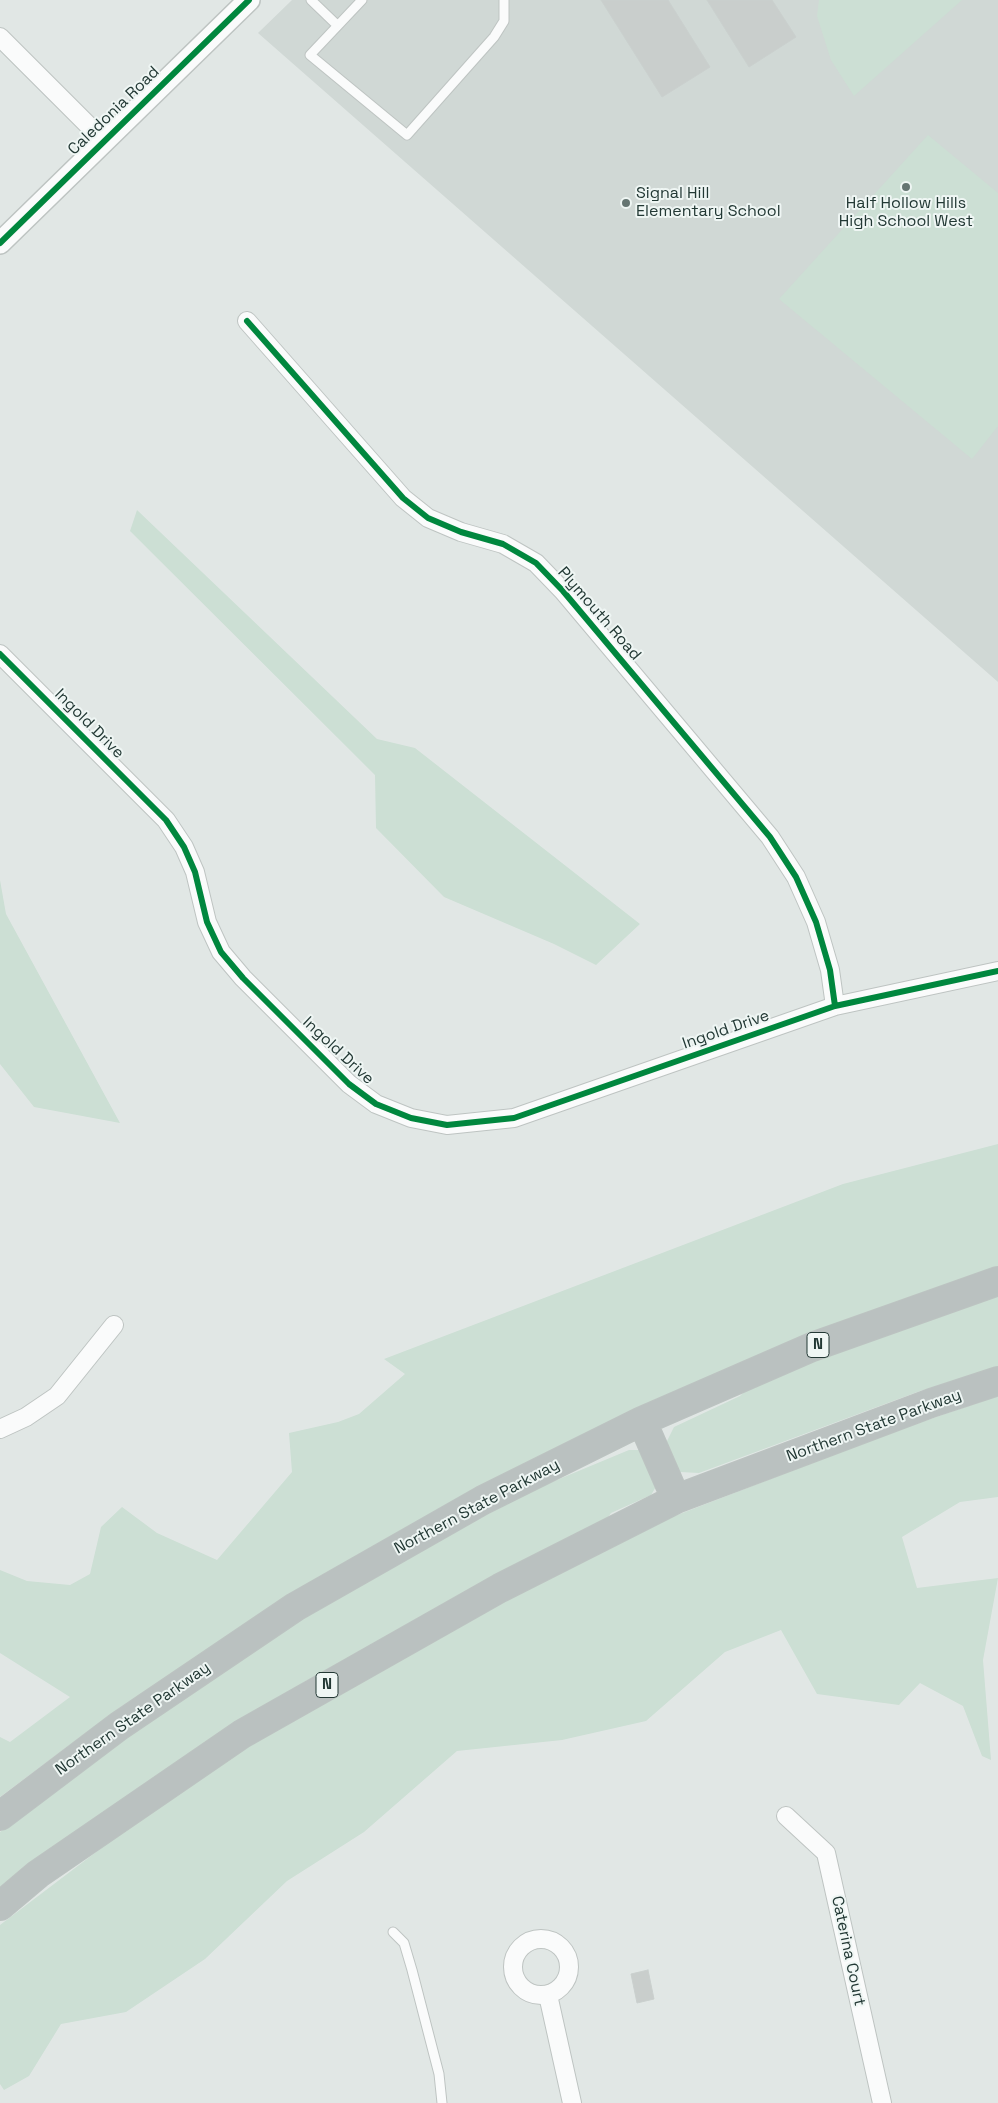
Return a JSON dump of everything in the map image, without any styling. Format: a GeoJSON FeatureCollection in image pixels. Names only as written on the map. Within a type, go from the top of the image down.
{"type":"FeatureCollection","features":[{"type":"Feature","properties":{"kind":"highway","name":"Northern State Parkway"},"geometry":{"type":"LineString","coordinates":[[0,1816],[119,1726],[295,1607],[483,1500],[642,1421],[812,1347],[998,1281]]}},
{"type":"Feature","properties":{"kind":"highway","name":"Northern State Parkway"},"geometry":{"type":"LineString","coordinates":[[0,1906],[38,1874],[242,1734],[500,1588],[676,1499],[998,1381]]}},
{"type":"Feature","properties":{"kind":"highway"},"geometry":{"type":"LineString","coordinates":[[642,1421],[676,1499]]}},
{"type":"Feature","properties":{"kind":"street","name":"Caledonia Road"},"geometry":{"type":"LineString","coordinates":[[0,243],[103,140],[249,0]]}},
{"type":"Feature","properties":{"kind":"street"},"geometry":{"type":"LineString","coordinates":[[0,37],[103,140]]}},
{"type":"Feature","properties":{"kind":"street","name":"Plymouth Road"},"geometry":{"type":"LineString","coordinates":[[248,321],[403,498],[437,521],[461,532],[503,544],[536,563],[563,591],[770,837],[796,877],[816,922],[830,970],[835,1006]]}},
{"type":"Feature","properties":{"kind":"street","name":"Ingold Drive"},"geometry":{"type":"LineString","coordinates":[[0,654],[166,820],[184,847],[195,872],[207,922],[221,952],[243,978],[349,1084],[376,1104],[410,1118],[447,1125],[514,1118],[835,1006],[998,971]]}},
{"type":"Feature","properties":{"kind":"street"},"geometry":{"type":"LineString","coordinates":[[0,1429],[26,1417],[57,1396],[114,1325]]}},
{"type":"Feature","properties":{"kind":"street","name":"Caterina Court"},"geometry":{"type":"LineString","coordinates":[[786,1816],[826,1853],[882,2103]]}},
{"type":"Feature","properties":{"kind":"street"},"geometry":{"type":"LineString","coordinates":[[548,1995],[572,2103]]}},
{"type":"Feature","properties":{"kind":"lane"},"geometry":{"type":"LineString","coordinates":[[311,0],[337,26]]}},
{"type":"Feature","properties":{"kind":"lane"},"geometry":{"type":"LineString","coordinates":[[362,0],[310,55],[407,135],[494,37],[504,21],[504,0]]}},
{"type":"Feature","properties":{"kind":"lane"},"geometry":{"type":"LineString","coordinates":[[393,1932],[404,1943],[412,1970],[438,2074],[442,2103]]}},
{"type":"Feature","properties":{"kind":"shaded area"},"geometry":{"type":"Polygon","coordinates":[[[292,0],[998,0],[998,682],[258,33],[292,0]]]}},
{"type":"Feature","properties":{"kind":"green space"},"geometry":{"type":"Polygon","coordinates":[[[819,0],[962,0],[854,96],[831,60],[817,16],[819,0]]]}},
{"type":"Feature","properties":{"kind":"green space"},"geometry":{"type":"Polygon","coordinates":[[[928,135],[998,193],[998,426],[972,459],[779,299],[928,135]]]}},
{"type":"Feature","properties":{"kind":"green space"},"geometry":{"type":"Polygon","coordinates":[[[137,510],[377,739],[415,748],[640,924],[596,965],[554,944],[444,897],[376,828],[375,775],[130,531],[137,510]]]}},
{"type":"Feature","properties":{"kind":"green space"},"geometry":{"type":"Polygon","coordinates":[[[0,880],[6,914],[120,1123],[34,1107],[0,1064],[0,880]]]}},
{"type":"Feature","properties":{"kind":"green space"},"geometry":{"type":"Polygon","coordinates":[[[998,1144],[998,1270],[864,1316],[654,1400],[462,1496],[297,1594],[119,1708],[0,1797],[0,1737],[10,1742],[70,1697],[0,1653],[0,1570],[27,1581],[70,1585],[90,1574],[101,1527],[122,1507],[157,1533],[217,1560],[292,1472],[289,1433],[338,1422],[359,1414],[405,1374],[384,1359],[843,1184],[998,1144]]]}},
{"type":"Feature","properties":{"kind":"green space"},"geometry":{"type":"Polygon","coordinates":[[[998,1289],[998,1367],[920,1391],[699,1473],[680,1472],[667,1461],[665,1445],[674,1427],[740,1396],[758,1378],[998,1289]]]}},
{"type":"Feature","properties":{"kind":"green space"},"geometry":{"type":"Polygon","coordinates":[[[998,1396],[998,1497],[960,1502],[902,1537],[917,1588],[998,1578],[983,1660],[991,1760],[982,1756],[963,1706],[920,1683],[899,1705],[817,1694],[781,1630],[725,1652],[646,1721],[562,1740],[457,1751],[364,1832],[287,1881],[205,1959],[126,2012],[61,2024],[29,2076],[4,2090],[0,2084],[0,1925],[162,1802],[364,1672],[623,1536],[892,1432],[998,1396]]]}},
{"type":"Feature","properties":{"kind":"green space"},"geometry":{"type":"Polygon","coordinates":[[[629,1450],[639,1450],[648,1455],[657,1485],[651,1495],[611,1513],[602,1526],[459,1596],[304,1682],[173,1768],[0,1891],[0,1832],[67,1777],[242,1655],[374,1573],[540,1487],[629,1450]]]}},
{"type":"Feature","properties":{"kind":"building"},"geometry":{"type":"Polygon","coordinates":[[[601,0],[668,0],[710,67],[662,97],[601,0]]]}},
{"type":"Feature","properties":{"kind":"building"},"geometry":{"type":"Polygon","coordinates":[[[707,0],[772,0],[796,37],[749,67],[707,0]]]}},
{"type":"Feature","properties":{"kind":"building"},"geometry":{"type":"Polygon","coordinates":[[[648,1970],[654,1999],[637,2003],[631,1974],[648,1970]]]}},
{"type":"Feature","properties":{"kind":"cycle path"},"geometry":{"type":"LineString","coordinates":[[0,243],[249,0]]}},
{"type":"Feature","properties":{"kind":"cycle path"},"geometry":{"type":"LineString","coordinates":[[247,321],[403,498],[428,518],[461,532],[503,544],[536,563],[563,591],[770,837],[796,877],[816,922],[830,970],[835,1006]]}},
{"type":"Feature","properties":{"kind":"cycle path"},"geometry":{"type":"LineString","coordinates":[[0,654],[166,820],[184,847],[195,872],[207,922],[221,952],[243,978],[349,1084],[376,1104],[411,1118],[447,1125],[514,1118],[835,1006],[998,971]]}},
{"type":"Feature","properties":{"kind":"place","name":"Half Hollow Hills High School West"},"geometry":{"type":"Point","coordinates":[906,187]}},
{"type":"Feature","properties":{"kind":"place","name":"Signal Hill Elementary School"},"geometry":{"type":"Point","coordinates":[626,203]}}]}
